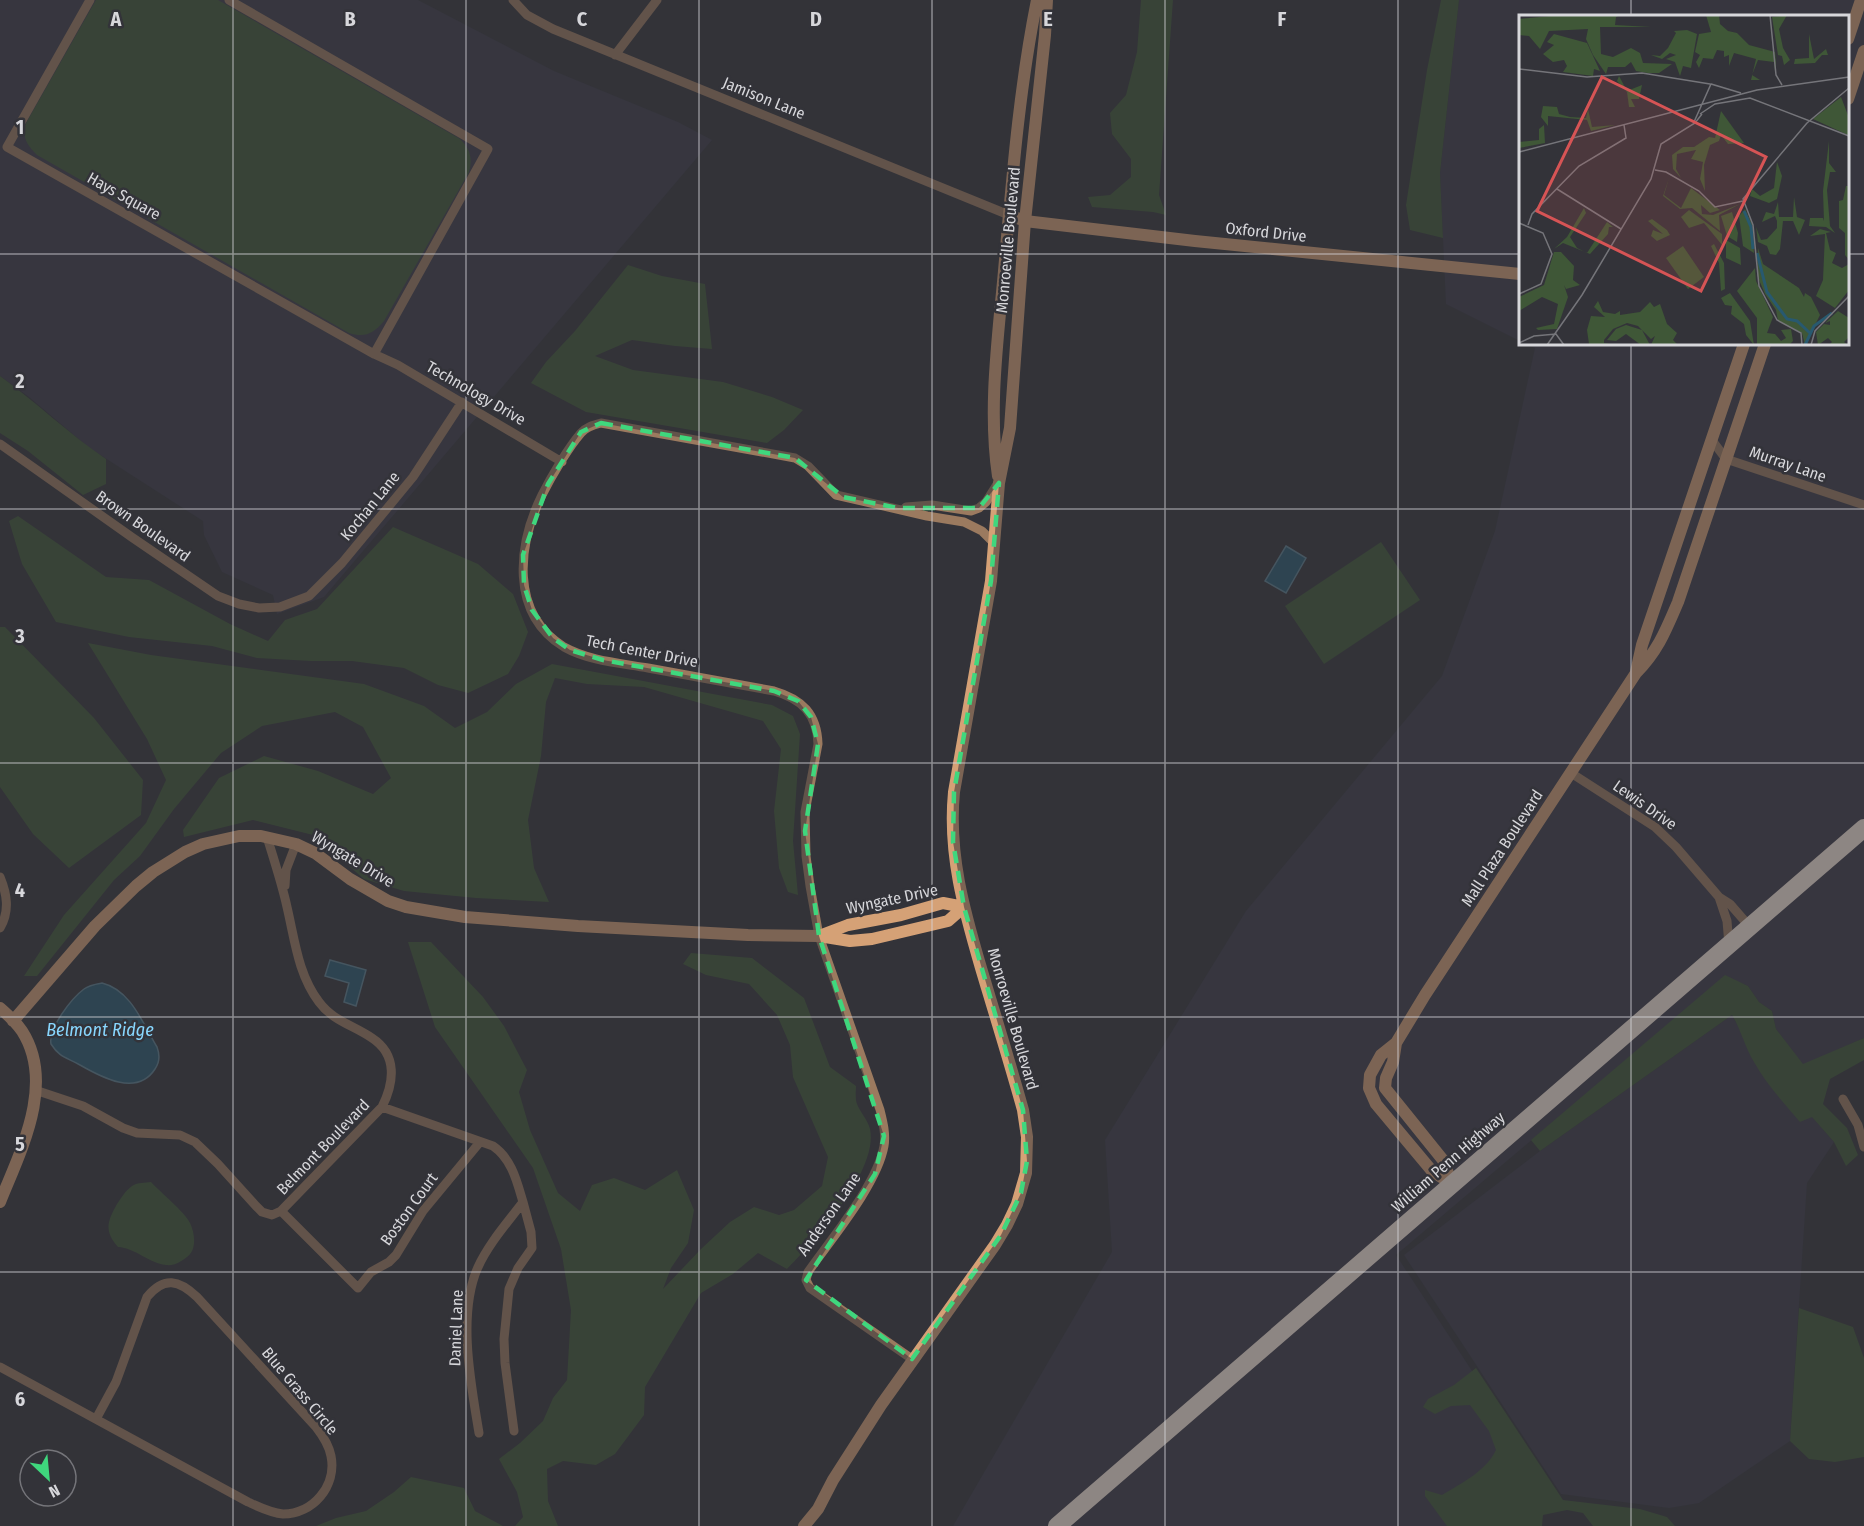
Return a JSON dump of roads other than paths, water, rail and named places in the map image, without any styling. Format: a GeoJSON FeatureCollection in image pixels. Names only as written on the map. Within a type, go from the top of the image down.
{"type":"FeatureCollection","features":[{"type":"Feature","properties":{"kind":"highway","name":"William Penn Highway"},"geometry":{"type":"LineString","coordinates":[[1057,1526],[1864,828]]}},
{"type":"Feature","properties":{"kind":"main road","name":"Monroeville Boulevard"},"geometry":{"type":"LineString","coordinates":[[999,483],[993,438],[997,355],[1025,64],[1037,0]]}},
{"type":"Feature","properties":{"kind":"main road","name":"Monroeville Boulevard"},"geometry":{"type":"LineString","coordinates":[[804,1526],[818,1509],[833,1480],[912,1359],[1001,1236],[1021,1193],[1027,1161],[1027,1137],[1023,1110],[964,907],[954,857],[953,807],[989,592],[999,483],[1010,429],[1025,221],[1046,35],[1047,0]]}},
{"type":"Feature","properties":{"kind":"main road"},"geometry":{"type":"LineString","coordinates":[[1849,36],[1861,0]]}},
{"type":"Feature","properties":{"kind":"main road"},"geometry":{"type":"LineString","coordinates":[[1849,96],[1864,51]]}},
{"type":"Feature","properties":{"kind":"main road","name":"Oxford Drive"},"geometry":{"type":"LineString","coordinates":[[1009,215],[1025,221],[1195,241],[1519,274]]}},
{"type":"Feature","properties":{"kind":"main road","name":"Mall Plaza Boulevard"},"geometry":{"type":"LineString","coordinates":[[1636,673],[1642,645],[1744,345]]}},
{"type":"Feature","properties":{"kind":"main road","name":"Mall Plaza Boulevard"},"geometry":{"type":"LineString","coordinates":[[1452,1184],[1443,1160],[1385,1088],[1396,1043],[1636,673],[1651,658],[1661,642],[1678,602],[1765,345]]}},
{"type":"Feature","properties":{"kind":"main road","name":"Wyngate Drive"},"geometry":{"type":"LineString","coordinates":[[14,1021],[94,926],[153,872],[203,843],[239,836],[267,837],[296,844],[315,853],[351,879],[388,901],[429,911],[465,916],[578,926],[748,935],[819,936],[850,941],[872,939],[948,921],[964,907]]}},
{"type":"Feature","properties":{"kind":"main road","name":"Wyngate Drive"},"geometry":{"type":"LineString","coordinates":[[819,936],[848,925],[901,915],[943,903],[964,907]]}},
{"type":"Feature","properties":{"kind":"main road"},"geometry":{"type":"LineString","coordinates":[[0,1008],[22,1030],[30,1048],[35,1073],[33,1109],[0,1203]]}},
{"type":"Feature","properties":{"kind":"main road","name":"Monroeville Boulevard"},"geometry":{"type":"LineString","coordinates":[[818,1509],[818,1526]]}},
{"type":"Feature","properties":{"kind":"street","name":"Hays Square"},"geometry":{"type":"LineString","coordinates":[[90,0],[7,147],[374,354]]}},
{"type":"Feature","properties":{"kind":"street"},"geometry":{"type":"LineString","coordinates":[[229,0],[488,149],[374,354]]}},
{"type":"Feature","properties":{"kind":"street","name":"Jamison Lane"},"geometry":{"type":"LineString","coordinates":[[513,0],[522,11],[537,21],[615,55],[1009,215]]}},
{"type":"Feature","properties":{"kind":"street"},"geometry":{"type":"LineString","coordinates":[[615,55],[657,0]]}},
{"type":"Feature","properties":{"kind":"street","name":"Technology Drive"},"geometry":{"type":"LineString","coordinates":[[374,354],[398,365],[562,462]]}},
{"type":"Feature","properties":{"kind":"street","name":"Kochan Lane"},"geometry":{"type":"LineString","coordinates":[[280,607],[309,596],[342,563],[413,477],[462,402]]}},
{"type":"Feature","properties":{"kind":"street","name":"Tech Center Drive"},"geometry":{"type":"LineString","coordinates":[[819,936],[806,856],[805,831],[806,812],[818,744],[816,725],[812,717],[798,701],[788,695],[590,657],[570,650],[553,638],[540,623],[528,602],[522,576],[523,555],[535,510],[581,432],[601,423],[795,458],[808,466],[836,495],[964,522],[982,531],[994,543]]}},
{"type":"Feature","properties":{"kind":"street","name":"Murray Lane"},"geometry":{"type":"LineString","coordinates":[[1711,439],[1726,459],[1864,505]]}},
{"type":"Feature","properties":{"kind":"street","name":"Brown Boulevard"},"geometry":{"type":"LineString","coordinates":[[0,444],[218,596],[238,604],[259,608],[280,607]]}},
{"type":"Feature","properties":{"kind":"street","name":"Tech Center Drive"},"geometry":{"type":"LineString","coordinates":[[898,508],[932,505],[971,511],[979,508],[986,501],[999,483]]}},
{"type":"Feature","properties":{"kind":"street","name":"Lewis Drive"},"geometry":{"type":"LineString","coordinates":[[1571,773],[1655,827],[1676,847],[1719,897],[1730,904],[1750,927]]}},
{"type":"Feature","properties":{"kind":"street","name":"Belmont Boulevard"},"geometry":{"type":"LineString","coordinates":[[267,837],[284,894],[302,974],[312,992],[330,1014],[374,1039],[387,1055],[392,1075],[391,1087],[382,1107],[281,1211]]}},
{"type":"Feature","properties":{"kind":"street","name":"Belmont Boulevard"},"geometry":{"type":"LineString","coordinates":[[284,894],[286,870],[296,844]]}},
{"type":"Feature","properties":{"kind":"street"},"geometry":{"type":"LineString","coordinates":[[0,877],[7,909],[0,928]]}},
{"type":"Feature","properties":{"kind":"street","name":"Lewis Drive"},"geometry":{"type":"LineString","coordinates":[[1719,897],[1727,921],[1729,945]]}},
{"type":"Feature","properties":{"kind":"street","name":"Anderson Lane"},"geometry":{"type":"LineString","coordinates":[[819,936],[879,1110],[884,1136],[882,1155],[875,1174],[808,1272],[806,1280],[810,1288],[912,1359]]}},
{"type":"Feature","properties":{"kind":"street"},"geometry":{"type":"LineString","coordinates":[[35,1090],[83,1106],[137,1133],[180,1135],[195,1142],[262,1212],[272,1215],[281,1211]]}},
{"type":"Feature","properties":{"kind":"street"},"geometry":{"type":"LineString","coordinates":[[1843,1099],[1858,1125],[1864,1147]]}},
{"type":"Feature","properties":{"kind":"street"},"geometry":{"type":"LineString","coordinates":[[382,1107],[493,1146],[505,1156],[515,1177],[531,1232],[532,1248],[518,1268],[509,1289],[504,1339],[513,1431]]}},
{"type":"Feature","properties":{"kind":"street","name":"Boston Court"},"geometry":{"type":"LineString","coordinates":[[281,1211],[358,1288],[371,1272],[389,1262],[396,1255],[423,1211],[480,1142]]}},
{"type":"Feature","properties":{"kind":"street","name":"Daniel Lane"},"geometry":{"type":"LineString","coordinates":[[479,1432],[467,1356],[472,1288],[483,1258],[523,1202]]}},
{"type":"Feature","properties":{"kind":"street","name":"Blue Grass Circle"},"geometry":{"type":"LineString","coordinates":[[0,1367],[248,1502],[277,1513],[296,1512],[314,1504],[329,1481],[332,1462],[328,1445],[323,1437],[197,1297],[183,1285],[168,1283],[156,1288],[147,1297],[116,1382],[96,1419]]}},
{"type":"Feature","properties":{"kind":"water"},"geometry":{"type":"Polygon","coordinates":[[[1286,546],[1306,558],[1286,593],[1265,581],[1286,546]]]}},
{"type":"Feature","properties":{"kind":"water"},"geometry":{"type":"Polygon","coordinates":[[[330,960],[366,970],[356,1006],[344,1002],[349,983],[325,976],[330,960]]]}},
{"type":"Feature","properties":{"kind":"water","name":"Belmont Ridge"},"geometry":{"type":"Polygon","coordinates":[[[102,983],[112,987],[128,1000],[157,1047],[159,1058],[157,1066],[139,1082],[119,1082],[98,1075],[60,1055],[51,1044],[53,1030],[67,1006],[86,988],[102,983]]]}}]}
